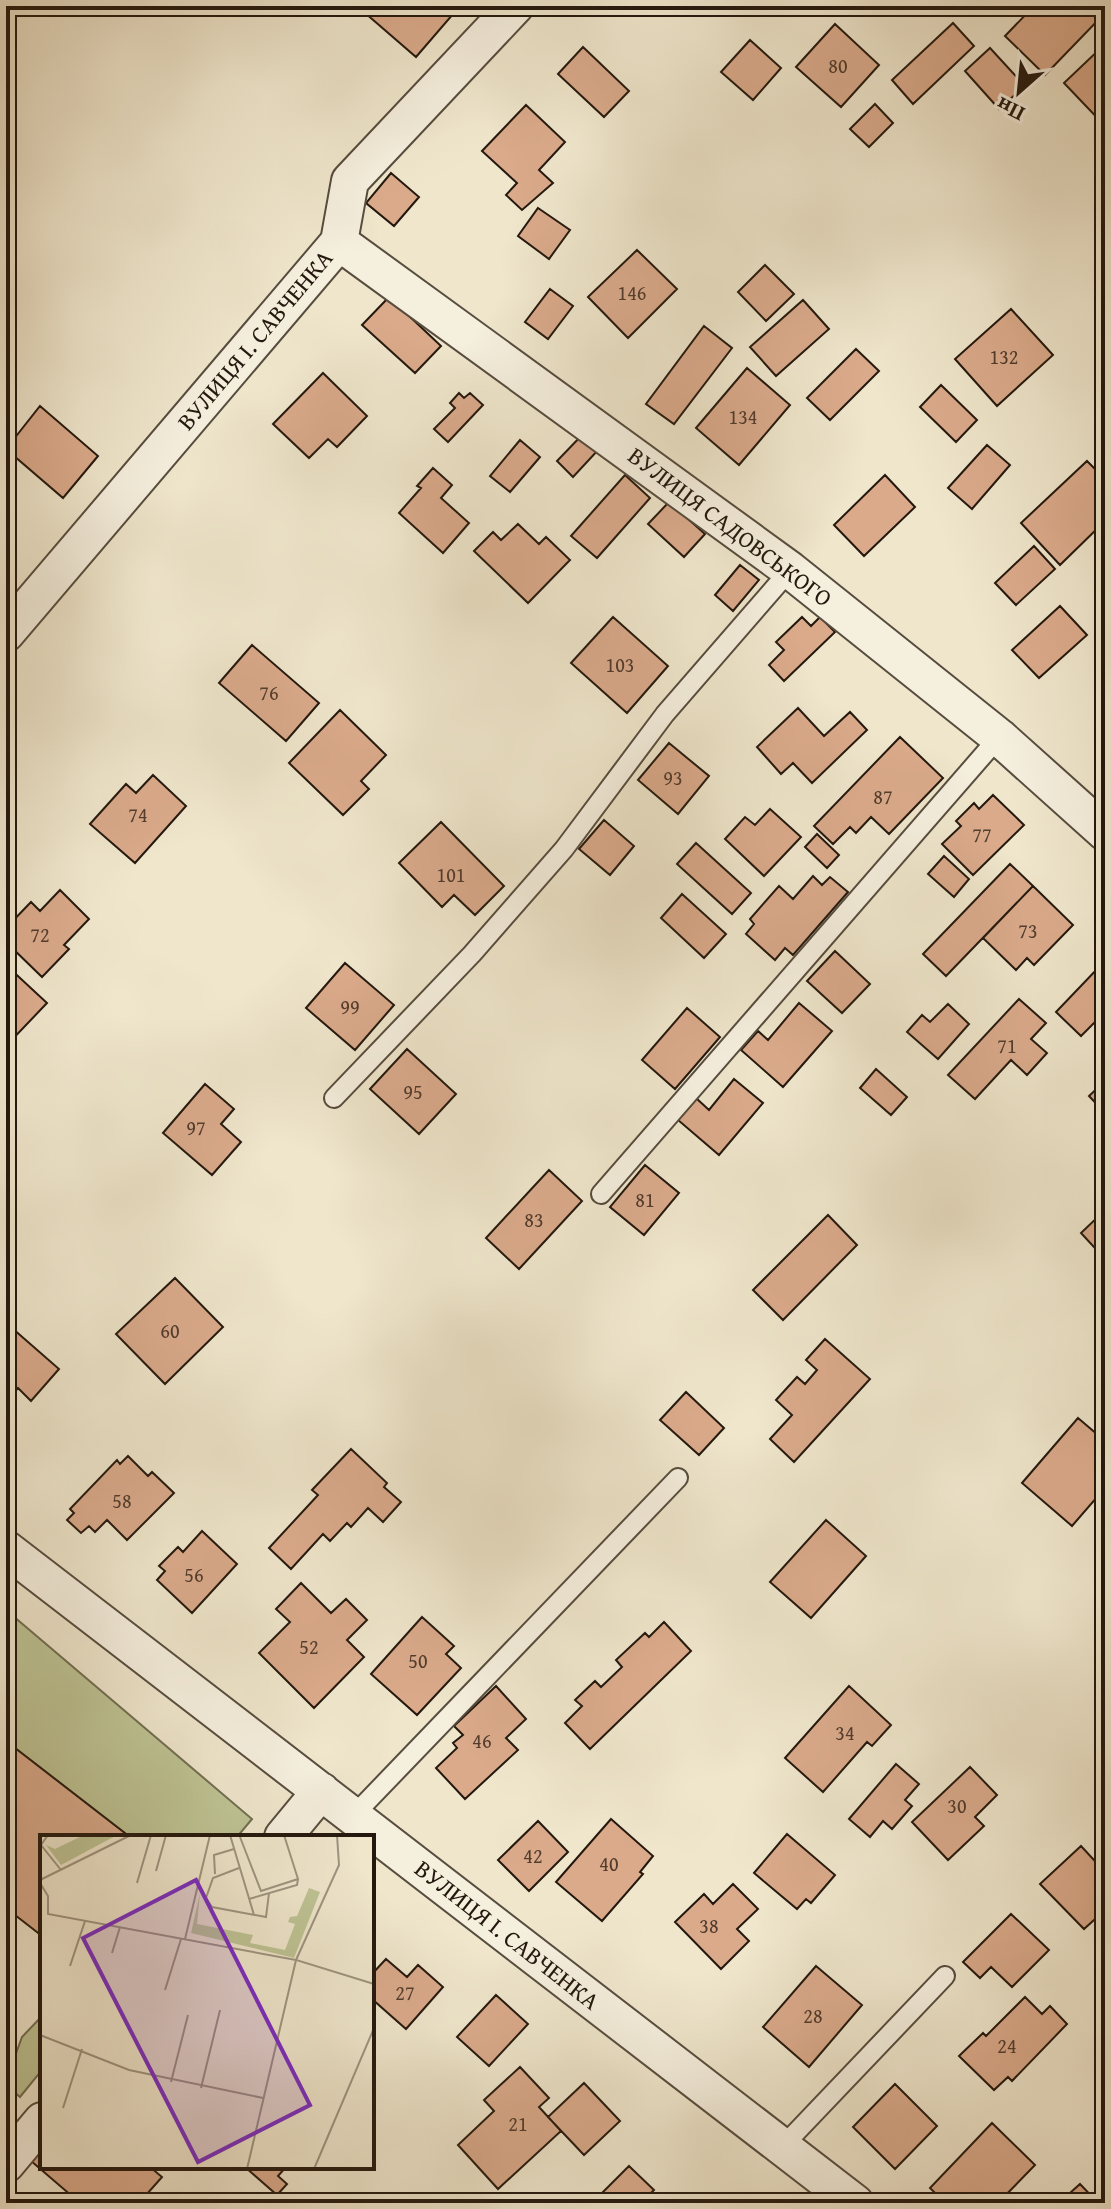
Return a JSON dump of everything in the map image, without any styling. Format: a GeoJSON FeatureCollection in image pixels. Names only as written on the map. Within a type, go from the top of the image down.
{"type":"FeatureCollection","features":[{"type":"Feature","properties":{"kind":"street","name":"ВУЛИЦЯ І. САВЧЕНКА"},"geometry":{"type":"LineString","coordinates":[[6,633],[339,242],[350,181],[515,6]]}},
{"type":"Feature","properties":{"kind":"street","name":"ВУЛИЦЯ САДОВСЬКОГО"},"geometry":{"type":"LineString","coordinates":[[339,242],[790,570],[999,737],[1105,832]]}},
{"type":"Feature","properties":{"kind":"street","name":"ВУЛИЦЯ І. САВЧЕНКА"},"geometry":{"type":"LineString","coordinates":[[6,1549],[855,2203]]}},
{"type":"Feature","properties":{"kind":"street"},"geometry":{"type":"LineString","coordinates":[[285,1835],[321,1791]]}},
{"type":"Feature","properties":{"kind":"street"},"geometry":{"type":"LineString","coordinates":[[6,2164],[40,2123]]}},
{"type":"Feature","properties":{"kind":"lane"},"geometry":{"type":"LineString","coordinates":[[334,1098],[472,954],[564,849],[665,714],[790,570]]}},
{"type":"Feature","properties":{"kind":"lane"},"geometry":{"type":"LineString","coordinates":[[601,1194],[999,737]]}},
{"type":"Feature","properties":{"kind":"lane"},"geometry":{"type":"LineString","coordinates":[[353,1816],[678,1478]]}},
{"type":"Feature","properties":{"kind":"lane"},"geometry":{"type":"LineString","coordinates":[[782,2147],[945,1976]]}},
{"type":"Feature","properties":{"kind":"green space"},"geometry":{"type":"Polygon","coordinates":[[[6,1610],[252,1819],[239,1835],[127,1835],[6,1741],[6,1610]]]}},
{"type":"Feature","properties":{"kind":"green space"},"geometry":{"type":"Polygon","coordinates":[[[40,2018],[40,2072],[20,2097],[6,2085],[6,2081],[22,2037],[40,2018]]]}},
{"type":"Feature","properties":{"kind":"building"},"geometry":{"type":"Polygon","coordinates":[[[357,6],[460,6],[416,57],[357,6]]]}},
{"type":"Feature","properties":{"kind":"building"},"geometry":{"type":"Polygon","coordinates":[[[1034,6],[1096,6],[1104,14],[1045,75],[1005,36],[1034,6]]]}},
{"type":"Feature","properties":{"kind":"building"},"geometry":{"type":"Polygon","coordinates":[[[953,23],[974,46],[913,104],[892,80],[953,23]]]}},
{"type":"Feature","properties":{"kind":"building"},"geometry":{"type":"Polygon","coordinates":[[[835,24],[879,65],[841,107],[796,67],[835,24]]]}},
{"type":"Feature","properties":{"kind":"building"},"geometry":{"type":"Polygon","coordinates":[[[750,40],[781,68],[753,100],[721,72],[750,40]]]}},
{"type":"Feature","properties":{"kind":"building"},"geometry":{"type":"Polygon","coordinates":[[[1105,44],[1105,126],[1064,83],[1105,44]]]}},
{"type":"Feature","properties":{"kind":"building"},"geometry":{"type":"Polygon","coordinates":[[[583,47],[629,91],[604,117],[558,74],[583,47]]]}},
{"type":"Feature","properties":{"kind":"building"},"geometry":{"type":"Polygon","coordinates":[[[990,48],[1025,86],[999,109],[965,71],[990,48]]]}},
{"type":"Feature","properties":{"kind":"building"},"geometry":{"type":"Polygon","coordinates":[[[875,104],[893,123],[869,147],[850,129],[875,104]]]}},
{"type":"Feature","properties":{"kind":"building"},"geometry":{"type":"Polygon","coordinates":[[[526,105],[565,142],[539,170],[553,183],[522,210],[506,195],[517,183],[482,151],[526,105]]]}},
{"type":"Feature","properties":{"kind":"building"},"geometry":{"type":"Polygon","coordinates":[[[391,173],[419,197],[394,226],[366,203],[391,173]]]}},
{"type":"Feature","properties":{"kind":"building"},"geometry":{"type":"Polygon","coordinates":[[[538,208],[570,230],[549,259],[518,236],[538,208]]]}},
{"type":"Feature","properties":{"kind":"building"},"geometry":{"type":"Polygon","coordinates":[[[637,250],[677,289],[628,338],[588,297],[637,250]]]}},
{"type":"Feature","properties":{"kind":"building"},"geometry":{"type":"Polygon","coordinates":[[[765,265],[794,294],[766,321],[738,292],[765,265]]]}},
{"type":"Feature","properties":{"kind":"building"},"geometry":{"type":"Polygon","coordinates":[[[550,289],[573,306],[548,339],[525,322],[550,289]]]}},
{"type":"Feature","properties":{"kind":"building"},"geometry":{"type":"Polygon","coordinates":[[[389,297],[441,346],[415,373],[362,325],[389,297]]]}},
{"type":"Feature","properties":{"kind":"building"},"geometry":{"type":"Polygon","coordinates":[[[803,300],[829,329],[776,376],[750,347],[803,300]]]}},
{"type":"Feature","properties":{"kind":"building"},"geometry":{"type":"Polygon","coordinates":[[[1011,309],[1053,355],[997,406],[955,359],[1011,309]]]}},
{"type":"Feature","properties":{"kind":"building"},"geometry":{"type":"Polygon","coordinates":[[[704,326],[732,348],[674,424],[646,404],[704,326]]]}},
{"type":"Feature","properties":{"kind":"building"},"geometry":{"type":"Polygon","coordinates":[[[856,349],[879,371],[830,420],[807,398],[856,349]]]}},
{"type":"Feature","properties":{"kind":"building"},"geometry":{"type":"Polygon","coordinates":[[[747,368],[790,405],[739,465],[696,428],[747,368]]]}},
{"type":"Feature","properties":{"kind":"building"},"geometry":{"type":"Polygon","coordinates":[[[323,373],[367,416],[337,447],[328,439],[309,458],[273,424],[323,373]]]}},
{"type":"Feature","properties":{"kind":"building"},"geometry":{"type":"Polygon","coordinates":[[[941,385],[977,420],[956,442],[920,407],[941,385]]]}},
{"type":"Feature","properties":{"kind":"building"},"geometry":{"type":"Polygon","coordinates":[[[459,393],[464,398],[470,393],[483,405],[448,442],[434,429],[455,408],[450,403],[459,393]]]}},
{"type":"Feature","properties":{"kind":"building"},"geometry":{"type":"Polygon","coordinates":[[[40,406],[98,456],[63,498],[6,449],[40,406]]]}},
{"type":"Feature","properties":{"kind":"building"},"geometry":{"type":"Polygon","coordinates":[[[583,434],[599,449],[573,477],[557,461],[583,434]]]}},
{"type":"Feature","properties":{"kind":"building"},"geometry":{"type":"Polygon","coordinates":[[[520,440],[540,457],[510,492],[490,476],[520,440]]]}},
{"type":"Feature","properties":{"kind":"building"},"geometry":{"type":"Polygon","coordinates":[[[987,445],[1010,465],[972,509],[948,488],[987,445]]]}},
{"type":"Feature","properties":{"kind":"building"},"geometry":{"type":"Polygon","coordinates":[[[1087,461],[1105,479],[1105,521],[1060,565],[1021,523],[1087,461]]]}},
{"type":"Feature","properties":{"kind":"building"},"geometry":{"type":"Polygon","coordinates":[[[433,468],[452,485],[441,498],[469,523],[443,553],[399,513],[421,488],[417,486],[433,468]]]}},
{"type":"Feature","properties":{"kind":"building"},"geometry":{"type":"Polygon","coordinates":[[[625,475],[650,498],[597,558],[571,536],[625,475]]]}},
{"type":"Feature","properties":{"kind":"building"},"geometry":{"type":"Polygon","coordinates":[[[885,475],[915,507],[864,556],[834,525],[885,475]]]}},
{"type":"Feature","properties":{"kind":"building"},"geometry":{"type":"Polygon","coordinates":[[[669,502],[705,534],[684,557],[648,524],[669,502]]]}},
{"type":"Feature","properties":{"kind":"building"},"geometry":{"type":"Polygon","coordinates":[[[518,524],[539,544],[546,537],[570,560],[528,603],[474,551],[493,532],[501,540],[518,524]]]}},
{"type":"Feature","properties":{"kind":"building"},"geometry":{"type":"Polygon","coordinates":[[[1034,546],[1055,569],[1016,605],[995,583],[1034,546]]]}},
{"type":"Feature","properties":{"kind":"building"},"geometry":{"type":"Polygon","coordinates":[[[740,565],[759,580],[733,611],[715,595],[740,565]]]}},
{"type":"Feature","properties":{"kind":"building"},"geometry":{"type":"Polygon","coordinates":[[[1060,606],[1087,635],[1039,678],[1012,650],[1060,606]]]}},
{"type":"Feature","properties":{"kind":"building"},"geometry":{"type":"Polygon","coordinates":[[[613,617],[668,666],[627,713],[571,663],[613,617]]]}},
{"type":"Feature","properties":{"kind":"building"},"geometry":{"type":"Polygon","coordinates":[[[802,617],[811,626],[820,617],[835,632],[784,681],[769,665],[784,650],[776,642],[802,617]]]}},
{"type":"Feature","properties":{"kind":"building"},"geometry":{"type":"Polygon","coordinates":[[[252,645],[319,703],[286,741],[219,683],[252,645]]]}},
{"type":"Feature","properties":{"kind":"building"},"geometry":{"type":"Polygon","coordinates":[[[798,708],[824,736],[850,712],[867,730],[812,783],[793,763],[781,774],[757,747],[798,708]]]}},
{"type":"Feature","properties":{"kind":"building"},"geometry":{"type":"Polygon","coordinates":[[[340,710],[386,755],[361,781],[369,789],[343,815],[289,763],[340,710]]]}},
{"type":"Feature","properties":{"kind":"building"},"geometry":{"type":"Polygon","coordinates":[[[900,737],[943,778],[889,834],[871,817],[856,833],[850,827],[833,844],[814,826],[900,737]]]}},
{"type":"Feature","properties":{"kind":"building"},"geometry":{"type":"Polygon","coordinates":[[[669,743],[709,776],[678,814],[638,780],[669,743]]]}},
{"type":"Feature","properties":{"kind":"building"},"geometry":{"type":"Polygon","coordinates":[[[153,775],[186,806],[135,863],[90,824],[126,784],[136,793],[153,775]]]}},
{"type":"Feature","properties":{"kind":"building"},"geometry":{"type":"Polygon","coordinates":[[[993,795],[1024,825],[973,875],[942,844],[961,826],[956,821],[974,803],[979,809],[993,795]]]}},
{"type":"Feature","properties":{"kind":"building"},"geometry":{"type":"Polygon","coordinates":[[[770,809],[801,837],[764,876],[725,839],[745,817],[755,825],[770,809]]]}},
{"type":"Feature","properties":{"kind":"building"},"geometry":{"type":"Polygon","coordinates":[[[604,820],[634,846],[610,875],[579,849],[604,820]]]}},
{"type":"Feature","properties":{"kind":"building"},"geometry":{"type":"Polygon","coordinates":[[[441,822],[504,886],[475,915],[454,895],[442,907],[399,863],[441,822]]]}},
{"type":"Feature","properties":{"kind":"building"},"geometry":{"type":"Polygon","coordinates":[[[817,834],[839,855],[827,868],[805,847],[817,834]]]}},
{"type":"Feature","properties":{"kind":"building"},"geometry":{"type":"Polygon","coordinates":[[[696,843],[751,893],[732,914],[677,864],[696,843]]]}},
{"type":"Feature","properties":{"kind":"building"},"geometry":{"type":"Polygon","coordinates":[[[944,856],[969,879],[954,897],[928,874],[944,856]]]}},
{"type":"Feature","properties":{"kind":"building"},"geometry":{"type":"Polygon","coordinates":[[[1010,864],[1033,886],[946,976],[923,954],[1010,864]]]}},
{"type":"Feature","properties":{"kind":"building"},"geometry":{"type":"Polygon","coordinates":[[[813,876],[822,885],[830,877],[848,892],[793,955],[785,948],[775,960],[746,934],[754,924],[750,919],[779,886],[793,899],[813,876]]]}},
{"type":"Feature","properties":{"kind":"building"},"geometry":{"type":"Polygon","coordinates":[[[1033,886],[1073,925],[1034,965],[1027,958],[1016,970],[983,938],[1033,886]]]}},
{"type":"Feature","properties":{"kind":"building"},"geometry":{"type":"Polygon","coordinates":[[[60,890],[89,919],[64,945],[69,949],[42,977],[6,942],[6,928],[31,902],[40,911],[60,890]]]}},
{"type":"Feature","properties":{"kind":"building"},"geometry":{"type":"Polygon","coordinates":[[[682,894],[726,934],[704,958],[661,918],[682,894]]]}},
{"type":"Feature","properties":{"kind":"building"},"geometry":{"type":"Polygon","coordinates":[[[835,951],[870,984],[842,1013],[807,981],[835,951]]]}},
{"type":"Feature","properties":{"kind":"building"},"geometry":{"type":"Polygon","coordinates":[[[345,963],[394,1005],[355,1050],[306,1008],[345,963]]]}},
{"type":"Feature","properties":{"kind":"building"},"geometry":{"type":"Polygon","coordinates":[[[6,965],[47,1003],[6,1046],[6,965]]]}},
{"type":"Feature","properties":{"kind":"building"},"geometry":{"type":"Polygon","coordinates":[[[1100,966],[1105,971],[1105,1012],[1081,1036],[1056,1012],[1100,966]]]}},
{"type":"Feature","properties":{"kind":"building"},"geometry":{"type":"Polygon","coordinates":[[[1019,999],[1046,1023],[1031,1039],[1047,1053],[1027,1075],[1011,1060],[975,1099],[948,1075],[1019,999]]]}},
{"type":"Feature","properties":{"kind":"building"},"geometry":{"type":"Polygon","coordinates":[[[799,1003],[832,1031],[783,1087],[741,1050],[758,1031],[768,1040],[799,1003]]]}},
{"type":"Feature","properties":{"kind":"building"},"geometry":{"type":"Polygon","coordinates":[[[948,1004],[969,1024],[938,1059],[907,1032],[922,1015],[930,1022],[948,1004]]]}},
{"type":"Feature","properties":{"kind":"building"},"geometry":{"type":"Polygon","coordinates":[[[687,1008],[720,1037],[675,1089],[642,1060],[687,1008]]]}},
{"type":"Feature","properties":{"kind":"building"},"geometry":{"type":"Polygon","coordinates":[[[407,1049],[456,1094],[419,1134],[370,1089],[407,1049]]]}},
{"type":"Feature","properties":{"kind":"building"},"geometry":{"type":"Polygon","coordinates":[[[876,1069],[907,1097],[891,1115],[860,1088],[876,1069]]]}},
{"type":"Feature","properties":{"kind":"building"},"geometry":{"type":"Polygon","coordinates":[[[734,1079],[763,1103],[719,1155],[678,1120],[696,1098],[709,1110],[734,1079]]]}},
{"type":"Feature","properties":{"kind":"building"},"geometry":{"type":"Polygon","coordinates":[[[1105,1081],[1105,1113],[1089,1096],[1105,1081]]]}},
{"type":"Feature","properties":{"kind":"building"},"geometry":{"type":"Polygon","coordinates":[[[205,1084],[234,1109],[221,1124],[241,1142],[212,1175],[163,1133],[205,1084]]]}},
{"type":"Feature","properties":{"kind":"building"},"geometry":{"type":"Polygon","coordinates":[[[645,1165],[679,1193],[644,1235],[610,1207],[645,1165]]]}},
{"type":"Feature","properties":{"kind":"building"},"geometry":{"type":"Polygon","coordinates":[[[549,1170],[582,1201],[519,1269],[486,1238],[549,1170]]]}},
{"type":"Feature","properties":{"kind":"building"},"geometry":{"type":"Polygon","coordinates":[[[1105,1210],[1105,1259],[1081,1233],[1105,1210]]]}},
{"type":"Feature","properties":{"kind":"building"},"geometry":{"type":"Polygon","coordinates":[[[828,1215],[857,1245],[783,1320],[753,1290],[828,1215]]]}},
{"type":"Feature","properties":{"kind":"building"},"geometry":{"type":"Polygon","coordinates":[[[175,1278],[223,1327],[165,1384],[116,1334],[175,1278]]]}},
{"type":"Feature","properties":{"kind":"building"},"geometry":{"type":"Polygon","coordinates":[[[12,1328],[59,1369],[31,1401],[18,1388],[6,1402],[6,1335],[12,1328]]]}},
{"type":"Feature","properties":{"kind":"building"},"geometry":{"type":"Polygon","coordinates":[[[825,1339],[870,1379],[794,1462],[770,1439],[792,1415],[776,1400],[797,1377],[805,1384],[817,1370],[806,1360],[825,1339]]]}},
{"type":"Feature","properties":{"kind":"building"},"geometry":{"type":"Polygon","coordinates":[[[686,1392],[724,1428],[699,1455],[660,1420],[686,1392]]]}},
{"type":"Feature","properties":{"kind":"building"},"geometry":{"type":"Polygon","coordinates":[[[1078,1418],[1105,1441],[1105,1488],[1072,1526],[1022,1483],[1078,1418]]]}},
{"type":"Feature","properties":{"kind":"building"},"geometry":{"type":"Polygon","coordinates":[[[351,1449],[387,1483],[384,1487],[401,1502],[383,1522],[368,1508],[351,1527],[347,1523],[330,1541],[323,1534],[291,1569],[269,1548],[318,1495],[312,1490],[351,1449]]]}},
{"type":"Feature","properties":{"kind":"building"},"geometry":{"type":"Polygon","coordinates":[[[128,1456],[148,1476],[152,1472],[174,1493],[127,1540],[107,1520],[95,1532],[89,1526],[81,1533],[67,1520],[74,1513],[70,1509],[117,1460],[120,1464],[128,1456]]]}},
{"type":"Feature","properties":{"kind":"building"},"geometry":{"type":"Polygon","coordinates":[[[826,1520],[866,1556],[811,1618],[770,1582],[826,1520]]]}},
{"type":"Feature","properties":{"kind":"building"},"geometry":{"type":"Polygon","coordinates":[[[202,1531],[237,1564],[192,1613],[157,1580],[165,1571],[159,1566],[178,1547],[183,1552],[202,1531]]]}},
{"type":"Feature","properties":{"kind":"building"},"geometry":{"type":"Polygon","coordinates":[[[301,1583],[331,1613],[346,1599],[367,1620],[347,1640],[364,1657],[314,1708],[259,1653],[290,1622],[276,1609],[301,1583]]]}},
{"type":"Feature","properties":{"kind":"building"},"geometry":{"type":"Polygon","coordinates":[[[422,1617],[454,1646],[446,1654],[461,1668],[417,1715],[371,1674],[422,1617]]]}},
{"type":"Feature","properties":{"kind":"building"},"geometry":{"type":"Polygon","coordinates":[[[664,1622],[691,1651],[590,1749],[565,1723],[582,1706],[575,1700],[595,1681],[601,1687],[622,1667],[616,1660],[645,1633],[649,1637],[664,1622]]]}},
{"type":"Feature","properties":{"kind":"building"},"geometry":{"type":"Polygon","coordinates":[[[496,1686],[526,1719],[506,1738],[518,1750],[465,1799],[436,1768],[457,1748],[453,1743],[463,1735],[454,1726],[496,1686]]]}},
{"type":"Feature","properties":{"kind":"building"},"geometry":{"type":"Polygon","coordinates":[[[849,1686],[891,1725],[872,1746],[867,1742],[823,1792],[785,1758],[849,1686]]]}},
{"type":"Feature","properties":{"kind":"building"},"geometry":{"type":"Polygon","coordinates":[[[6,1741],[127,1835],[40,1835],[40,1934],[6,1908],[6,1741]]]}},
{"type":"Feature","properties":{"kind":"building"},"geometry":{"type":"Polygon","coordinates":[[[896,1764],[919,1784],[905,1800],[912,1806],[892,1829],[883,1821],[870,1837],[849,1819],[896,1764]]]}},
{"type":"Feature","properties":{"kind":"building"},"geometry":{"type":"Polygon","coordinates":[[[970,1767],[997,1795],[975,1817],[984,1826],[948,1860],[912,1822],[970,1767]]]}},
{"type":"Feature","properties":{"kind":"building"},"geometry":{"type":"Polygon","coordinates":[[[611,1819],[653,1856],[640,1872],[643,1874],[602,1921],[556,1882],[611,1819]]]}},
{"type":"Feature","properties":{"kind":"building"},"geometry":{"type":"Polygon","coordinates":[[[538,1821],[568,1852],[529,1891],[498,1860],[538,1821]]]}},
{"type":"Feature","properties":{"kind":"building"},"geometry":{"type":"Polygon","coordinates":[[[787,1834],[835,1875],[811,1903],[806,1899],[797,1909],[754,1873],[787,1834]]]}},
{"type":"Feature","properties":{"kind":"building"},"geometry":{"type":"Polygon","coordinates":[[[1081,1846],[1105,1872],[1105,1910],[1084,1929],[1040,1884],[1081,1846]]]}},
{"type":"Feature","properties":{"kind":"building"},"geometry":{"type":"Polygon","coordinates":[[[733,1884],[758,1909],[737,1929],[749,1941],[721,1969],[675,1922],[704,1894],[713,1904],[733,1884]]]}},
{"type":"Feature","properties":{"kind":"building"},"geometry":{"type":"Polygon","coordinates":[[[1011,1914],[1049,1950],[1012,1987],[991,1967],[980,1978],[963,1962],[1011,1914]]]}},
{"type":"Feature","properties":{"kind":"building"},"geometry":{"type":"Polygon","coordinates":[[[386,1959],[407,1977],[418,1965],[443,1987],[406,2029],[374,2001],[374,1972],[386,1959]]]}},
{"type":"Feature","properties":{"kind":"building"},"geometry":{"type":"Polygon","coordinates":[[[816,1966],[862,2005],[809,2067],[763,2027],[816,1966]]]}},
{"type":"Feature","properties":{"kind":"building"},"geometry":{"type":"Polygon","coordinates":[[[496,1995],[528,2024],[489,2066],[457,2037],[496,1995]]]}},
{"type":"Feature","properties":{"kind":"building"},"geometry":{"type":"Polygon","coordinates":[[[1025,1997],[1042,2014],[1050,2006],[1067,2024],[1012,2081],[1008,2077],[994,2090],[959,2056],[983,2033],[986,2036],[1025,1997]]]}},
{"type":"Feature","properties":{"kind":"building"},"geometry":{"type":"Polygon","coordinates":[[[520,2067],[549,2098],[539,2107],[561,2131],[498,2189],[458,2145],[494,2111],[484,2100],[520,2067]]]}},
{"type":"Feature","properties":{"kind":"building"},"geometry":{"type":"Polygon","coordinates":[[[584,2083],[620,2121],[584,2155],[548,2117],[584,2083]]]}},
{"type":"Feature","properties":{"kind":"building"},"geometry":{"type":"Polygon","coordinates":[[[895,2084],[937,2126],[895,2169],[853,2127],[895,2084]]]}},
{"type":"Feature","properties":{"kind":"building"},"geometry":{"type":"Polygon","coordinates":[[[992,2123],[1035,2165],[998,2203],[945,2203],[930,2188],[992,2123]]]}},
{"type":"Feature","properties":{"kind":"building"},"geometry":{"type":"Polygon","coordinates":[[[40,2150],[40,2169],[31,2161],[40,2150]]]}},
{"type":"Feature","properties":{"kind":"building"},"geometry":{"type":"Polygon","coordinates":[[[629,2166],[654,2190],[643,2201],[645,2203],[592,2203],[629,2166]]]}},
{"type":"Feature","properties":{"kind":"building"},"geometry":{"type":"Polygon","coordinates":[[[40,2169],[152,2169],[162,2177],[139,2203],[80,2203],[40,2169]]]}},
{"type":"Feature","properties":{"kind":"building"},"geometry":{"type":"Polygon","coordinates":[[[247,2169],[284,2169],[278,2176],[287,2184],[277,2195],[247,2169]]]}},
{"type":"Feature","properties":{"kind":"building"},"geometry":{"type":"Polygon","coordinates":[[[1080,2184],[1098,2203],[1059,2203],[1080,2184]]]}}]}
